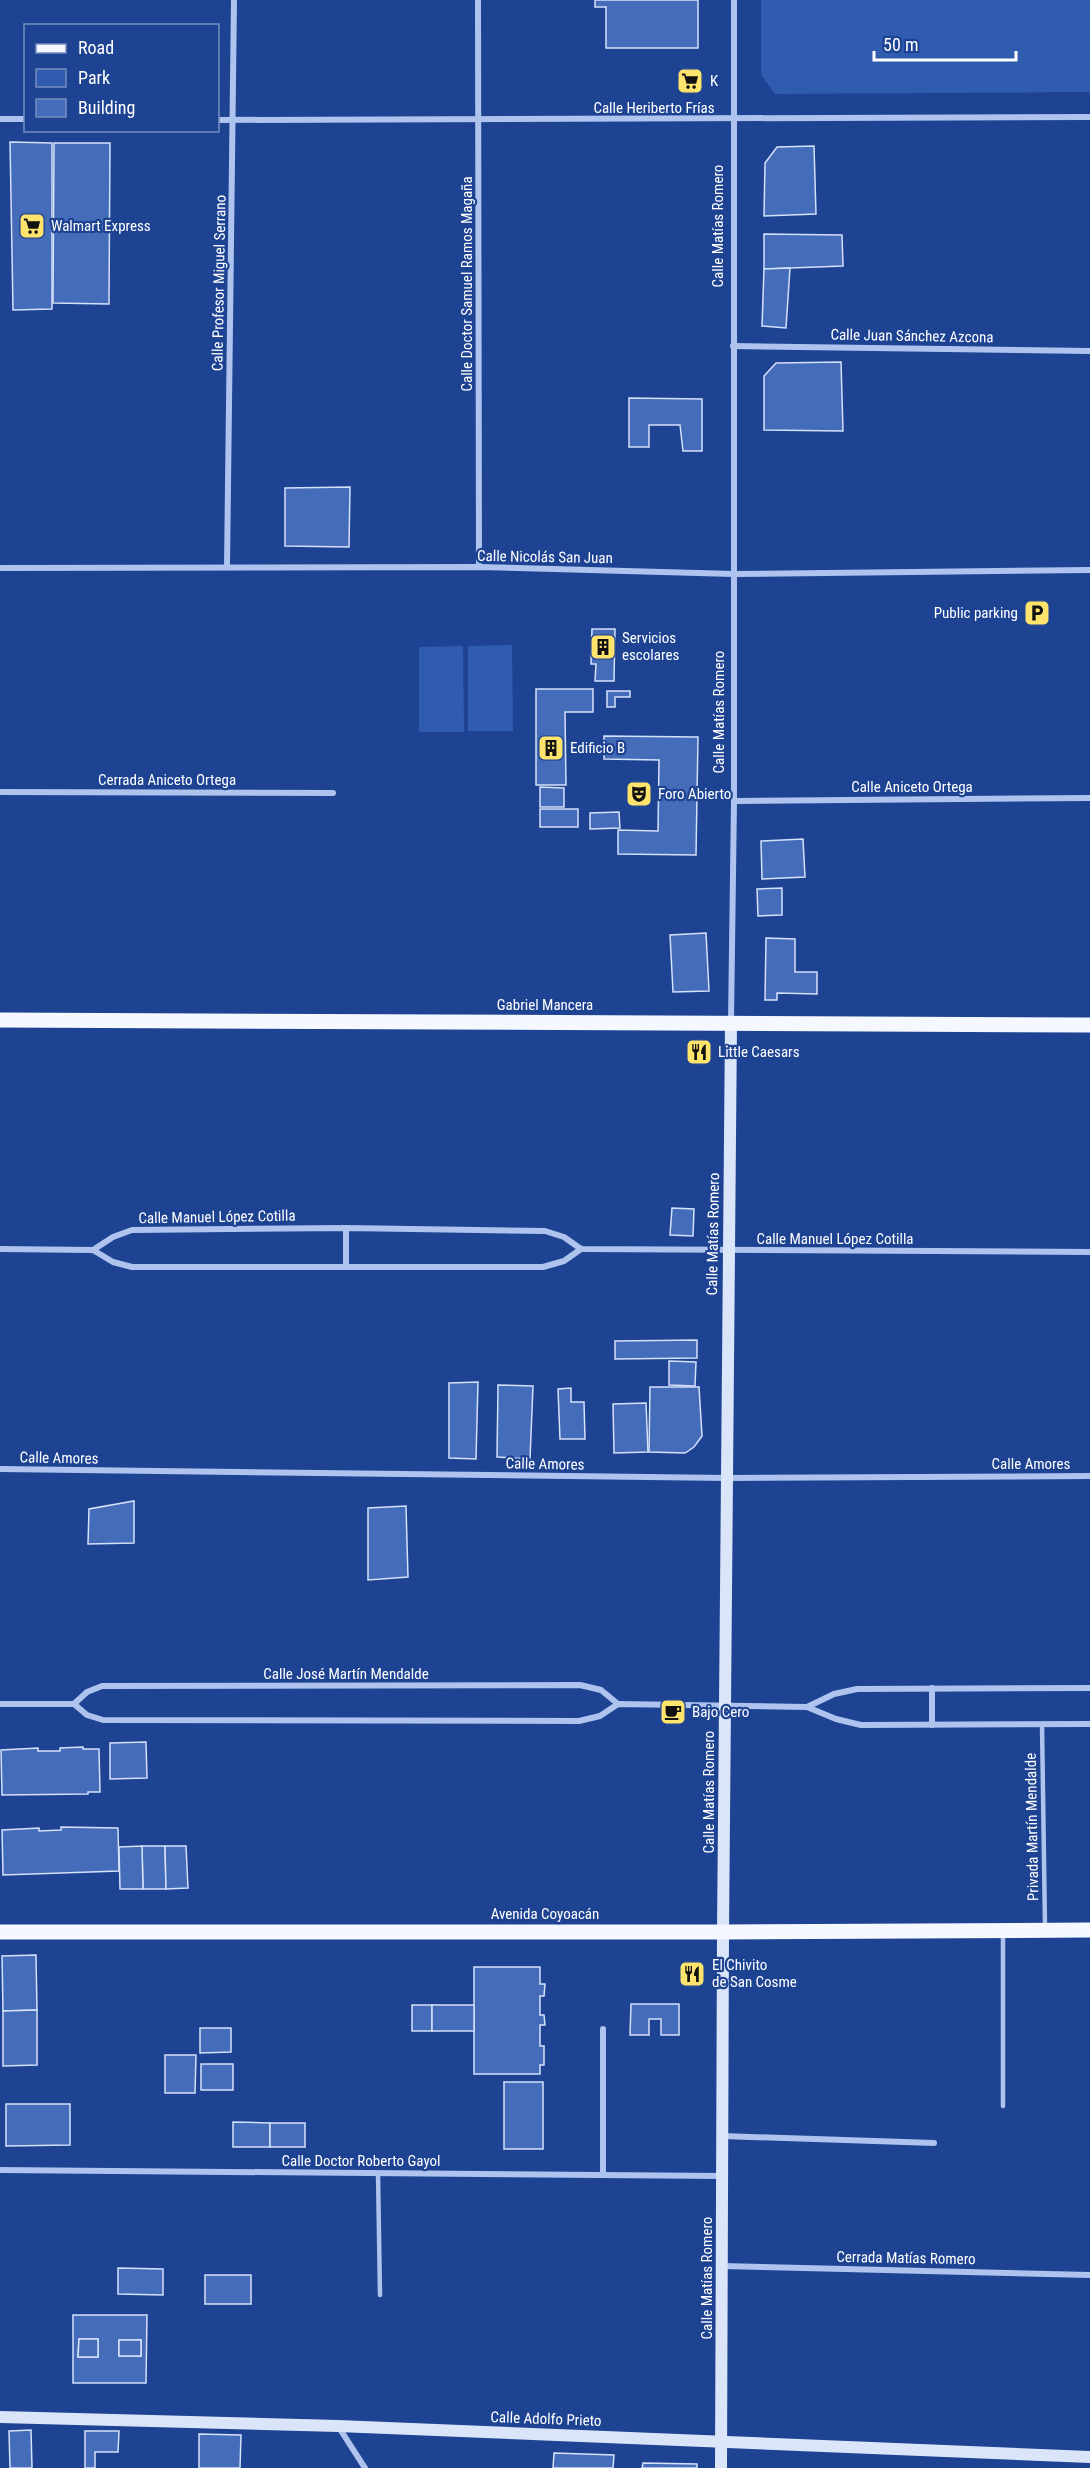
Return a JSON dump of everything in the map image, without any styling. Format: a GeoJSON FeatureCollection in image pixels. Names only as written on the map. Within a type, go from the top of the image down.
{"type":"FeatureCollection","features":[{"type":"Feature","properties":{"kind":"main road","name":"Gabriel Mancera"},"geometry":{"type":"LineString","coordinates":[[0,1020],[1090,1025]]}},
{"type":"Feature","properties":{"kind":"main road","name":"Avenida Coyoacán"},"geometry":{"type":"LineString","coordinates":[[0,1932],[1090,1930]]}},
{"type":"Feature","properties":{"kind":"street","name":"Calle Profesor Miguel Serrano"},"geometry":{"type":"LineString","coordinates":[[227,567],[234,0]]}},
{"type":"Feature","properties":{"kind":"street","name":"Calle Doctor Samuel Ramos Magaña"},"geometry":{"type":"LineString","coordinates":[[478,0],[479,567]]}},
{"type":"Feature","properties":{"kind":"street","name":"Calle Matías Romero"},"geometry":{"type":"LineString","coordinates":[[722,2468],[723,1932],[734,801],[732,120],[734,0]]}},
{"type":"Feature","properties":{"kind":"street","name":"Calle Heriberto Frías"},"geometry":{"type":"LineString","coordinates":[[219,120],[479,121],[1090,117]]}},
{"type":"Feature","properties":{"kind":"street"},"geometry":{"type":"LineString","coordinates":[[0,119],[24,120]]}},
{"type":"Feature","properties":{"kind":"street","name":"Calle Juan Sánchez Azcona"},"geometry":{"type":"LineString","coordinates":[[733,346],[1090,351]]}},
{"type":"Feature","properties":{"kind":"street","name":"Calle Nicolás San Juan"},"geometry":{"type":"LineString","coordinates":[[0,568],[479,567],[734,574],[1090,570]]}},
{"type":"Feature","properties":{"kind":"street","name":"Cerrada Aniceto Ortega"},"geometry":{"type":"LineString","coordinates":[[0,792],[333,793]]}},
{"type":"Feature","properties":{"kind":"street","name":"Calle Aniceto Ortega"},"geometry":{"type":"LineString","coordinates":[[734,801],[1090,798]]}},
{"type":"Feature","properties":{"kind":"street"},"geometry":{"type":"LineString","coordinates":[[346,1228],[346,1267]]}},
{"type":"Feature","properties":{"kind":"street","name":"Calle Manuel López Cotilla"},"geometry":{"type":"LineString","coordinates":[[93,1250],[112,1236],[132,1230],[346,1228],[545,1231],[564,1237],[581,1249],[1090,1252]]}},
{"type":"Feature","properties":{"kind":"street"},"geometry":{"type":"LineString","coordinates":[[0,1249],[93,1250],[113,1262],[132,1268],[543,1267],[564,1261],[581,1249]]}},
{"type":"Feature","properties":{"kind":"street","name":"Calle Amores"},"geometry":{"type":"LineString","coordinates":[[0,1469],[727,1478],[1090,1476]]}},
{"type":"Feature","properties":{"kind":"street","name":"Calle José Martín Mendalde"},"geometry":{"type":"LineString","coordinates":[[74,1704],[87,1692],[102,1686],[580,1685],[601,1690],[618,1704]]}},
{"type":"Feature","properties":{"kind":"street"},"geometry":{"type":"LineString","coordinates":[[932,1688],[932,1725]]}},
{"type":"Feature","properties":{"kind":"street"},"geometry":{"type":"LineString","coordinates":[[807,1707],[834,1695],[858,1689],[1090,1688]]}},
{"type":"Feature","properties":{"kind":"street"},"geometry":{"type":"LineString","coordinates":[[0,1704],[74,1704],[87,1715],[103,1720],[579,1721],[600,1716],[618,1704],[807,1707],[836,1719],[861,1725],[1090,1724]]}},
{"type":"Feature","properties":{"kind":"street"},"geometry":{"type":"LineString","coordinates":[[603,2029],[603,2175]]}},
{"type":"Feature","properties":{"kind":"street"},"geometry":{"type":"LineString","coordinates":[[722,2136],[934,2143]]}},
{"type":"Feature","properties":{"kind":"street","name":"Calle Doctor Roberto Gayol"},"geometry":{"type":"LineString","coordinates":[[0,2170],[722,2176]]}},
{"type":"Feature","properties":{"kind":"street","name":"Cerrada Matías Romero"},"geometry":{"type":"LineString","coordinates":[[722,2266],[1090,2275]]}},
{"type":"Feature","properties":{"kind":"street","name":"Calle Adolfo Prieto"},"geometry":{"type":"LineString","coordinates":[[0,2417],[721,2440],[1074,2462],[1090,2457]]}},
{"type":"Feature","properties":{"kind":"street"},"geometry":{"type":"LineString","coordinates":[[338,2426],[365,2468]]}},
{"type":"Feature","properties":{"kind":"lane","name":"Privada Martín Mendalde"},"geometry":{"type":"LineString","coordinates":[[1042,1724],[1045,1930]]}},
{"type":"Feature","properties":{"kind":"lane"},"geometry":{"type":"LineString","coordinates":[[1003,1930],[1003,2106]]}},
{"type":"Feature","properties":{"kind":"lane"},"geometry":{"type":"LineString","coordinates":[[378,2173],[380,2295]]}},
{"type":"Feature","properties":{"kind":"green space"},"geometry":{"type":"Polygon","coordinates":[[[761,0],[1090,0],[1090,92],[775,94],[761,75],[761,0]]]}},
{"type":"Feature","properties":{"kind":"green space"},"geometry":{"type":"Polygon","coordinates":[[[512,645],[513,731],[468,731],[468,646],[512,645]]]}},
{"type":"Feature","properties":{"kind":"green space"},"geometry":{"type":"Polygon","coordinates":[[[463,646],[464,732],[419,732],[419,647],[463,646]]]}},
{"type":"Feature","properties":{"kind":"building"},"geometry":{"type":"Polygon","coordinates":[[[595,0],[698,0],[698,48],[606,48],[606,7],[595,7],[595,0]]]}},
{"type":"Feature","properties":{"kind":"building","name":"Walmart Express"},"geometry":{"type":"Polygon","coordinates":[[[10,142],[52,143],[52,309],[13,310],[10,142]]]}},
{"type":"Feature","properties":{"kind":"building"},"geometry":{"type":"Polygon","coordinates":[[[54,143],[110,143],[109,304],[53,303],[54,143]]]}},
{"type":"Feature","properties":{"kind":"building"},"geometry":{"type":"Polygon","coordinates":[[[814,146],[816,214],[764,216],[765,163],[777,147],[814,146]]]}},
{"type":"Feature","properties":{"kind":"building"},"geometry":{"type":"Polygon","coordinates":[[[764,234],[842,235],[843,266],[764,269],[764,234]]]}},
{"type":"Feature","properties":{"kind":"building"},"geometry":{"type":"Polygon","coordinates":[[[790,268],[786,328],[762,326],[764,269],[790,268]]]}},
{"type":"Feature","properties":{"kind":"building"},"geometry":{"type":"Polygon","coordinates":[[[841,362],[843,431],[764,430],[764,376],[776,363],[841,362]]]}},
{"type":"Feature","properties":{"kind":"building"},"geometry":{"type":"Polygon","coordinates":[[[629,398],[702,399],[702,451],[683,451],[680,425],[649,425],[649,447],[629,447],[629,398]]]}},
{"type":"Feature","properties":{"kind":"building"},"geometry":{"type":"Polygon","coordinates":[[[350,487],[349,547],[285,546],[285,488],[350,487]]]}},
{"type":"Feature","properties":{"kind":"building","name":"Servicios escolares"},"geometry":{"type":"Polygon","coordinates":[[[592,629],[615,629],[614,681],[595,681],[596,664],[591,664],[592,629]]]}},
{"type":"Feature","properties":{"kind":"building","name":"Edificio B"},"geometry":{"type":"Polygon","coordinates":[[[536,689],[593,689],[593,712],[565,712],[566,785],[536,785],[536,689]]]}},
{"type":"Feature","properties":{"kind":"building"},"geometry":{"type":"Polygon","coordinates":[[[607,691],[630,691],[630,697],[615,697],[615,707],[607,707],[607,691]]]}},
{"type":"Feature","properties":{"kind":"building"},"geometry":{"type":"Polygon","coordinates":[[[604,736],[698,737],[696,855],[618,854],[618,830],[658,831],[659,760],[604,759],[604,736]]]}},
{"type":"Feature","properties":{"kind":"building"},"geometry":{"type":"Polygon","coordinates":[[[540,787],[564,788],[564,807],[540,807],[540,787]]]}},
{"type":"Feature","properties":{"kind":"building"},"geometry":{"type":"Polygon","coordinates":[[[540,809],[578,809],[578,827],[540,827],[540,809]]]}},
{"type":"Feature","properties":{"kind":"building"},"geometry":{"type":"Polygon","coordinates":[[[619,812],[620,828],[590,829],[590,813],[619,812]]]}},
{"type":"Feature","properties":{"kind":"building"},"geometry":{"type":"Polygon","coordinates":[[[803,839],[805,877],[762,879],[761,841],[803,839]]]}},
{"type":"Feature","properties":{"kind":"building"},"geometry":{"type":"Polygon","coordinates":[[[782,888],[782,915],[758,916],[757,889],[782,888]]]}},
{"type":"Feature","properties":{"kind":"building"},"geometry":{"type":"Polygon","coordinates":[[[706,933],[709,991],[673,992],[670,935],[706,933]]]}},
{"type":"Feature","properties":{"kind":"building"},"geometry":{"type":"Polygon","coordinates":[[[766,938],[795,939],[795,972],[817,972],[817,994],[777,993],[777,1000],[765,1000],[766,938]]]}},
{"type":"Feature","properties":{"kind":"building"},"geometry":{"type":"Polygon","coordinates":[[[672,1208],[694,1209],[693,1236],[670,1235],[672,1208]]]}},
{"type":"Feature","properties":{"kind":"building"},"geometry":{"type":"Polygon","coordinates":[[[697,1340],[697,1358],[615,1359],[615,1341],[697,1340]]]}},
{"type":"Feature","properties":{"kind":"building"},"geometry":{"type":"Polygon","coordinates":[[[669,1361],[696,1362],[695,1386],[669,1385],[669,1361]]]}},
{"type":"Feature","properties":{"kind":"building"},"geometry":{"type":"Polygon","coordinates":[[[478,1382],[476,1459],[449,1458],[449,1383],[478,1382]]]}},
{"type":"Feature","properties":{"kind":"building"},"geometry":{"type":"Polygon","coordinates":[[[498,1385],[533,1386],[530,1459],[497,1457],[498,1385]]]}},
{"type":"Feature","properties":{"kind":"building"},"geometry":{"type":"Polygon","coordinates":[[[650,1387],[699,1387],[702,1436],[694,1447],[685,1453],[649,1452],[650,1387]]]}},
{"type":"Feature","properties":{"kind":"building"},"geometry":{"type":"Polygon","coordinates":[[[571,1388],[571,1402],[584,1402],[585,1439],[560,1439],[558,1389],[571,1388]]]}},
{"type":"Feature","properties":{"kind":"building"},"geometry":{"type":"Polygon","coordinates":[[[646,1403],[648,1452],[614,1453],[613,1404],[646,1403]]]}},
{"type":"Feature","properties":{"kind":"building"},"geometry":{"type":"Polygon","coordinates":[[[134,1501],[134,1543],[88,1544],[89,1509],[134,1501]]]}},
{"type":"Feature","properties":{"kind":"building"},"geometry":{"type":"Polygon","coordinates":[[[406,1506],[408,1577],[368,1580],[368,1508],[406,1506]]]}},
{"type":"Feature","properties":{"kind":"building"},"geometry":{"type":"Polygon","coordinates":[[[146,1742],[147,1778],[110,1779],[110,1743],[146,1742]]]}},
{"type":"Feature","properties":{"kind":"building"},"geometry":{"type":"Polygon","coordinates":[[[83,1747],[83,1749],[99,1749],[100,1792],[2,1795],[1,1750],[38,1748],[38,1751],[60,1751],[60,1748],[83,1747]]]}},
{"type":"Feature","properties":{"kind":"building"},"geometry":{"type":"Polygon","coordinates":[[[61,1827],[118,1828],[119,1871],[3,1875],[2,1830],[39,1828],[39,1831],[61,1830],[61,1827]]]}},
{"type":"Feature","properties":{"kind":"building"},"geometry":{"type":"Polygon","coordinates":[[[142,1846],[165,1846],[166,1889],[143,1889],[142,1846]]]}},
{"type":"Feature","properties":{"kind":"building"},"geometry":{"type":"Polygon","coordinates":[[[142,1846],[143,1889],[120,1889],[119,1847],[142,1846]]]}},
{"type":"Feature","properties":{"kind":"building"},"geometry":{"type":"Polygon","coordinates":[[[165,1846],[186,1846],[188,1888],[166,1889],[165,1846]]]}},
{"type":"Feature","properties":{"kind":"building"},"geometry":{"type":"Polygon","coordinates":[[[36,1955],[37,2010],[3,2011],[2,1956],[36,1955]]]}},
{"type":"Feature","properties":{"kind":"building"},"geometry":{"type":"Polygon","coordinates":[[[474,1967],[540,1967],[540,1984],[545,1984],[544,1996],[540,1996],[540,2015],[544,2015],[545,2025],[540,2025],[540,2046],[544,2046],[544,2065],[540,2065],[540,2074],[474,2074],[474,1967]]]}},
{"type":"Feature","properties":{"kind":"building"},"geometry":{"type":"Polygon","coordinates":[[[631,2004],[679,2004],[679,2035],[661,2035],[661,2019],[649,2019],[649,2035],[630,2035],[631,2004]]]}},
{"type":"Feature","properties":{"kind":"building"},"geometry":{"type":"Polygon","coordinates":[[[412,2005],[432,2005],[432,2031],[412,2031],[412,2005]]]}},
{"type":"Feature","properties":{"kind":"building"},"geometry":{"type":"Polygon","coordinates":[[[432,2005],[474,2005],[474,2031],[432,2031],[432,2005]]]}},
{"type":"Feature","properties":{"kind":"building"},"geometry":{"type":"Polygon","coordinates":[[[37,2010],[37,2065],[3,2066],[3,2011],[37,2010]]]}},
{"type":"Feature","properties":{"kind":"building"},"geometry":{"type":"Polygon","coordinates":[[[200,2028],[231,2028],[231,2052],[200,2053],[200,2028]]]}},
{"type":"Feature","properties":{"kind":"building"},"geometry":{"type":"Polygon","coordinates":[[[165,2055],[196,2055],[195,2093],[165,2093],[165,2055]]]}},
{"type":"Feature","properties":{"kind":"building"},"geometry":{"type":"Polygon","coordinates":[[[201,2064],[233,2064],[233,2090],[201,2090],[201,2064]]]}},
{"type":"Feature","properties":{"kind":"building"},"geometry":{"type":"Polygon","coordinates":[[[504,2082],[543,2082],[543,2149],[504,2149],[504,2082]]]}},
{"type":"Feature","properties":{"kind":"building"},"geometry":{"type":"Polygon","coordinates":[[[6,2104],[70,2104],[70,2145],[6,2146],[6,2104]]]}},
{"type":"Feature","properties":{"kind":"building"},"geometry":{"type":"Polygon","coordinates":[[[233,2122],[270,2123],[270,2147],[233,2147],[233,2122]]]}},
{"type":"Feature","properties":{"kind":"building"},"geometry":{"type":"Polygon","coordinates":[[[270,2123],[305,2123],[305,2147],[270,2147],[270,2123]]]}},
{"type":"Feature","properties":{"kind":"building"},"geometry":{"type":"Polygon","coordinates":[[[118,2268],[163,2269],[163,2295],[118,2294],[118,2268]]]}},
{"type":"Feature","properties":{"kind":"building"},"geometry":{"type":"Polygon","coordinates":[[[205,2275],[251,2275],[251,2304],[205,2304],[205,2275]]]}},
{"type":"Feature","properties":{"kind":"building"},"geometry":{"type":"Polygon","coordinates":[[[73,2315],[147,2315],[146,2383],[73,2383],[73,2315]],[[79,2339],[78,2357],[98,2357],[98,2339],[79,2339]],[[119,2340],[119,2356],[141,2356],[141,2340],[119,2340]]]}},
{"type":"Feature","properties":{"kind":"building"},"geometry":{"type":"Polygon","coordinates":[[[79,2339],[98,2339],[98,2357],[78,2357],[79,2339]]]}},
{"type":"Feature","properties":{"kind":"building"},"geometry":{"type":"Polygon","coordinates":[[[119,2340],[141,2340],[141,2356],[119,2356],[119,2340]]]}},
{"type":"Feature","properties":{"kind":"building"},"geometry":{"type":"Polygon","coordinates":[[[31,2430],[32,2468],[10,2468],[9,2431],[31,2430]]]}},
{"type":"Feature","properties":{"kind":"building"},"geometry":{"type":"Polygon","coordinates":[[[85,2431],[119,2431],[118,2452],[95,2452],[95,2468],[85,2468],[85,2431]]]}},
{"type":"Feature","properties":{"kind":"building"},"geometry":{"type":"Polygon","coordinates":[[[199,2434],[241,2435],[240,2468],[199,2468],[199,2434]]]}},
{"type":"Feature","properties":{"kind":"building"},"geometry":{"type":"Polygon","coordinates":[[[554,2453],[614,2455],[613,2468],[553,2468],[554,2453]]]}},
{"type":"Feature","properties":{"kind":"building"},"geometry":{"type":"Polygon","coordinates":[[[643,2463],[697,2464],[697,2468],[642,2468],[643,2463]]]}},
{"type":"Feature","properties":{"kind":"place","name":"K"},"geometry":{"type":"Point","coordinates":[690,81]}},
{"type":"Feature","properties":{"kind":"place","name":"Walmart Express"},"geometry":{"type":"Point","coordinates":[32,226]}},
{"type":"Feature","properties":{"kind":"place","name":"Public parking"},"geometry":{"type":"Point","coordinates":[1037,613]}},
{"type":"Feature","properties":{"kind":"place","name":"Servicios escolares"},"geometry":{"type":"Point","coordinates":[603,647]}},
{"type":"Feature","properties":{"kind":"place","name":"Edificio B"},"geometry":{"type":"Point","coordinates":[551,748]}},
{"type":"Feature","properties":{"kind":"place","name":"Foro Abierto"},"geometry":{"type":"Point","coordinates":[639,794]}},
{"type":"Feature","properties":{"kind":"place","name":"Little Caesars"},"geometry":{"type":"Point","coordinates":[699,1052]}},
{"type":"Feature","properties":{"kind":"place","name":"Bajo Cero"},"geometry":{"type":"Point","coordinates":[673,1712]}},
{"type":"Feature","properties":{"kind":"place","name":"El Chivito de San Cosme"},"geometry":{"type":"Point","coordinates":[692,1974]}}]}
